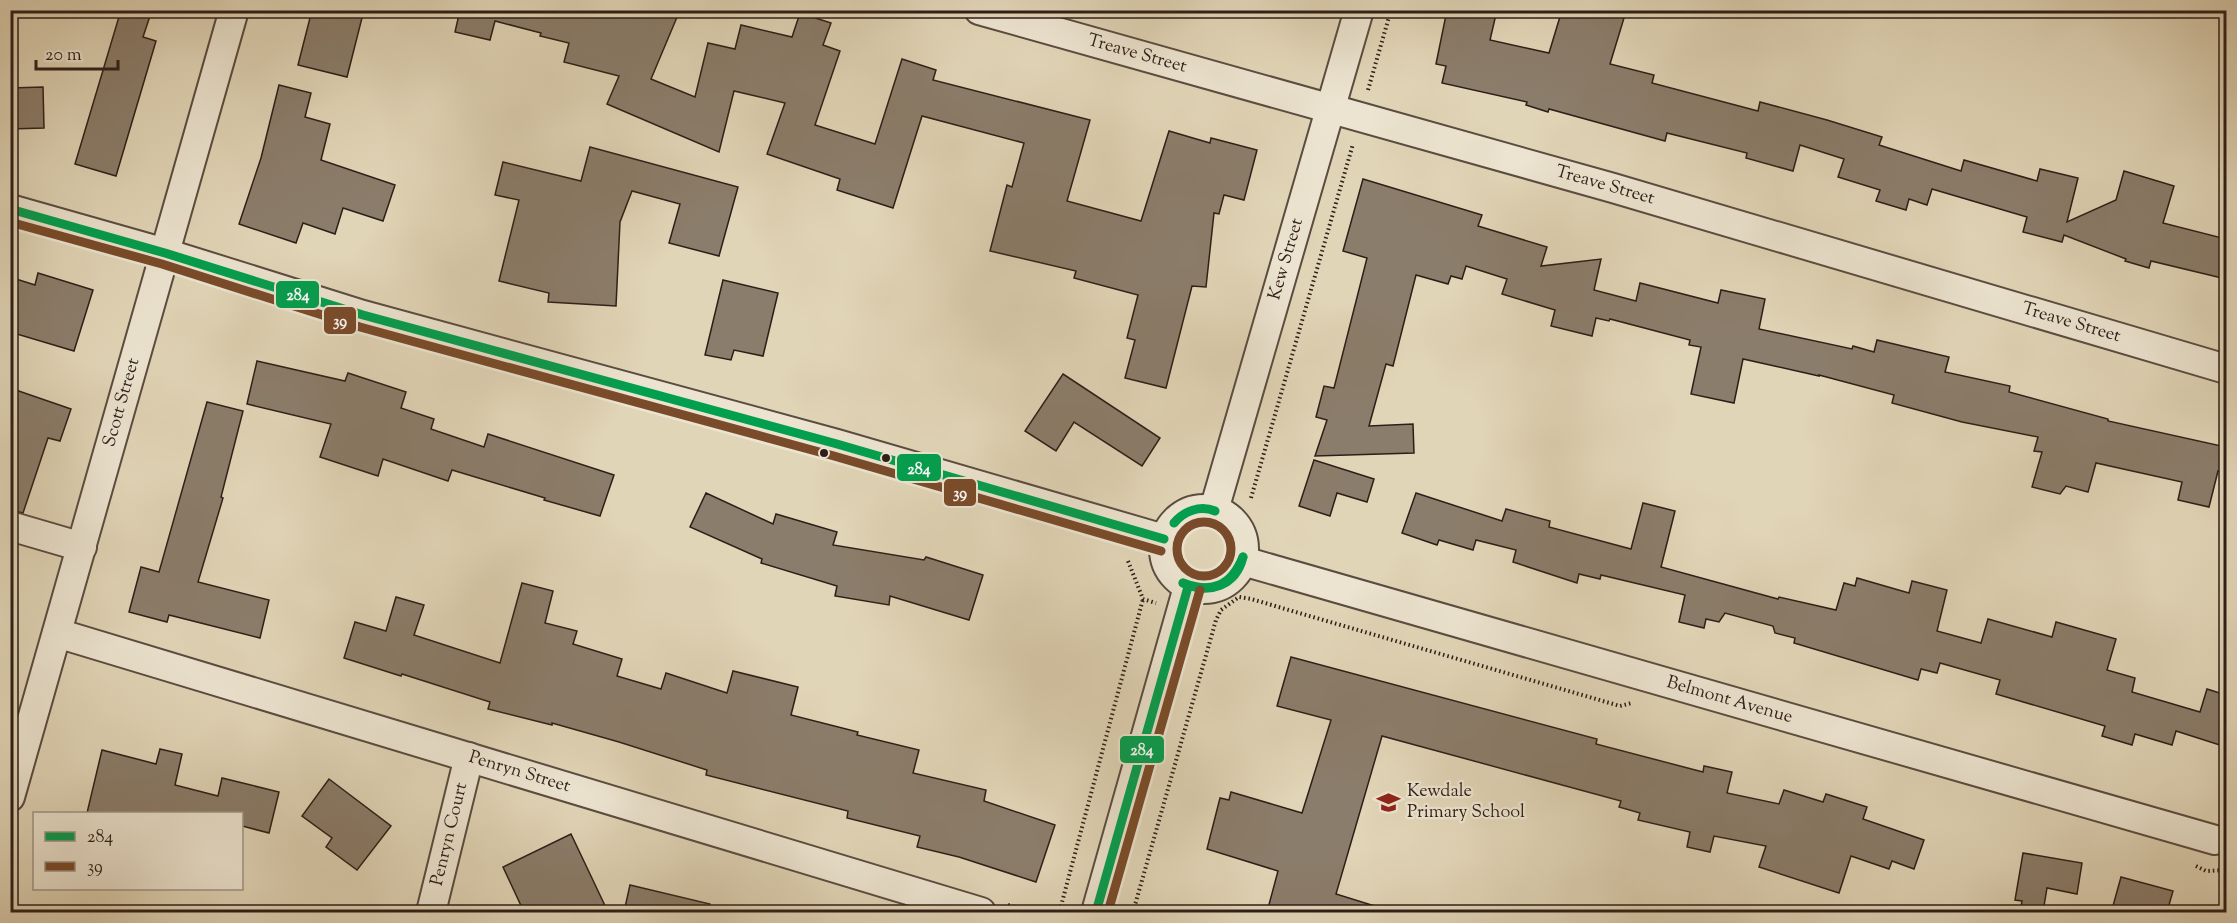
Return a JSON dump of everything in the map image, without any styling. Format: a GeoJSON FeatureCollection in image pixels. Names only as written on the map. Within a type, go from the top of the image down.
{"type":"FeatureCollection","features":[{"type":"Feature","properties":{"kind":"street","name":"Scott Street"},"geometry":{"type":"LineString","coordinates":[[10,797],[234,10]]}},
{"type":"Feature","properties":{"kind":"street","name":"Treave Street"},"geometry":{"type":"LineString","coordinates":[[979,10],[1624,192],[2226,369]]}},
{"type":"Feature","properties":{"kind":"street","name":"Kew Street"},"geometry":{"type":"LineString","coordinates":[[1214,510],[1359,10]]}},
{"type":"Feature","properties":{"kind":"street"},"geometry":{"type":"LineString","coordinates":[[10,209],[165,253],[363,315],[837,444],[1164,539]]}},
{"type":"Feature","properties":{"kind":"street"},"geometry":{"type":"LineString","coordinates":[[1214,510],[1226,515],[1236,524],[1245,548],[1243,561],[1237,573],[1227,583],[1214,589],[1201,590],[1188,587],[1170,572],[1163,550],[1164,539],[1178,518],[1189,511],[1214,510]]}},
{"type":"Feature","properties":{"kind":"street"},"geometry":{"type":"LineString","coordinates":[[10,526],[82,547]]}},
{"type":"Feature","properties":{"kind":"street","name":"Belmont Avenue"},"geometry":{"type":"LineString","coordinates":[[1243,561],[2215,840]]}},
{"type":"Feature","properties":{"kind":"street"},"geometry":{"type":"LineString","coordinates":[[1096,912],[1188,587]]}},
{"type":"Feature","properties":{"kind":"street","name":"Penryn Street"},"geometry":{"type":"LineString","coordinates":[[57,633],[981,912]]}},
{"type":"Feature","properties":{"kind":"street","name":"Penryn Court"},"geometry":{"type":"LineString","coordinates":[[431,912],[469,757]]}},
{"type":"Feature","properties":{"kind":"path"},"geometry":{"type":"LineString","coordinates":[[1251,498],[1391,10]]}},
{"type":"Feature","properties":{"kind":"path"},"geometry":{"type":"LineString","coordinates":[[1061,906],[1143,599],[1128,561]]}},
{"type":"Feature","properties":{"kind":"path"},"geometry":{"type":"LineString","coordinates":[[1133,912],[1216,620],[1221,610],[1239,597],[1620,706],[1643,699]]}},
{"type":"Feature","properties":{"kind":"path"},"geometry":{"type":"LineString","coordinates":[[1143,599],[1157,603]]}},
{"type":"Feature","properties":{"kind":"path"},"geometry":{"type":"LineString","coordinates":[[1207,617],[1216,620]]}},
{"type":"Feature","properties":{"kind":"path"},"geometry":{"type":"LineString","coordinates":[[2193,864],[2206,870],[2226,870]]}},
{"type":"Feature","properties":{"kind":"building"},"geometry":{"type":"Polygon","coordinates":[[[121,10],[152,10],[143,37],[156,41],[116,176],[75,164],[121,10]]]}},
{"type":"Feature","properties":{"kind":"building"},"geometry":{"type":"Polygon","coordinates":[[[312,10],[364,10],[347,77],[298,65],[312,10]]]}},
{"type":"Feature","properties":{"kind":"building"},"geometry":{"type":"Polygon","coordinates":[[[460,10],[680,10],[651,79],[695,97],[708,43],[735,49],[741,25],[792,37],[800,13],[831,23],[823,45],[840,51],[815,125],[875,144],[902,59],[936,70],[933,80],[1090,120],[1067,201],[1141,221],[1169,131],[1210,143],[1211,138],[1257,150],[1244,200],[1224,195],[1219,214],[1214,213],[1206,287],[1192,286],[1166,388],[1125,378],[1135,340],[1127,338],[1138,295],[1074,278],[1076,271],[990,251],[1007,185],[1012,187],[1024,143],[922,116],[893,208],[837,190],[840,179],[767,154],[785,103],[734,91],[719,152],[607,104],[619,76],[564,62],[569,43],[495,21],[490,40],[455,32],[460,10]]]}},
{"type":"Feature","properties":{"kind":"building"},"geometry":{"type":"Polygon","coordinates":[[[1447,10],[1497,10],[1490,40],[1549,53],[1562,10],[1600,10],[1624,18],[1610,64],[1654,75],[1652,83],[1758,111],[1760,102],[1827,120],[1882,137],[1879,145],[1961,171],[1964,160],[2037,181],[2040,169],[2078,178],[2067,222],[2116,200],[2124,171],[2174,186],[2163,223],[2226,239],[2226,279],[2151,261],[2149,268],[2125,261],[2126,259],[2064,235],[2062,242],[2023,232],[2027,217],[1932,189],[1927,205],[1909,199],[1906,210],[1876,201],[1880,190],[1838,177],[1844,159],[1800,145],[1793,171],[1746,158],[1747,153],[1667,133],[1665,141],[1549,109],[1548,112],[1526,105],[1527,102],[1442,83],[1446,66],[1436,64],[1447,10]]]}},
{"type":"Feature","properties":{"kind":"building"},"geometry":{"type":"Polygon","coordinates":[[[279,85],[311,93],[305,117],[330,124],[321,160],[395,185],[383,221],[343,208],[335,234],[303,223],[296,243],[239,224],[261,158],[279,85]]]}},
{"type":"Feature","properties":{"kind":"building"},"geometry":{"type":"Polygon","coordinates":[[[43,87],[44,128],[10,129],[10,88],[43,87]]]}},
{"type":"Feature","properties":{"kind":"building"},"geometry":{"type":"Polygon","coordinates":[[[590,147],[738,187],[719,256],[669,243],[680,204],[632,191],[620,222],[616,306],[548,302],[549,293],[499,281],[519,200],[495,195],[503,162],[581,181],[590,147]]]}},
{"type":"Feature","properties":{"kind":"building"},"geometry":{"type":"Polygon","coordinates":[[[1363,179],[1482,215],[1478,226],[1547,247],[1541,266],[1601,259],[1594,290],[1636,301],[1640,283],[1718,303],[1721,290],[1765,299],[1759,329],[1874,352],[1877,340],[1949,357],[1945,372],[2010,386],[2009,392],[2108,419],[2108,421],[2226,447],[2226,473],[2218,471],[2209,507],[2178,500],[2182,482],[2096,463],[2088,492],[2066,486],[2060,494],[2032,487],[2042,452],[2034,451],[2038,437],[1962,422],[1892,403],[1894,395],[1819,375],[1743,359],[1734,403],[1691,394],[1701,347],[1689,345],[1690,340],[1610,319],[1609,321],[1596,318],[1592,336],[1551,326],[1555,310],[1502,294],[1507,279],[1466,266],[1462,279],[1451,276],[1448,284],[1416,275],[1393,366],[1386,364],[1369,426],[1413,424],[1414,453],[1315,456],[1327,420],[1316,417],[1324,386],[1334,388],[1367,258],[1343,251],[1363,179]]]}},
{"type":"Feature","properties":{"kind":"building"},"geometry":{"type":"Polygon","coordinates":[[[38,273],[93,290],[74,351],[10,332],[10,277],[35,285],[38,273]]]}},
{"type":"Feature","properties":{"kind":"building"},"geometry":{"type":"Polygon","coordinates":[[[723,280],[778,293],[763,356],[734,350],[731,360],[705,355],[723,280]]]}},
{"type":"Feature","properties":{"kind":"building"},"geometry":{"type":"Polygon","coordinates":[[[257,361],[345,381],[348,373],[406,392],[401,408],[434,419],[431,429],[484,447],[488,434],[614,475],[600,516],[452,470],[448,481],[383,459],[378,476],[320,457],[331,424],[247,404],[257,361]]]}},
{"type":"Feature","properties":{"kind":"building"},"geometry":{"type":"Polygon","coordinates":[[[1063,374],[1160,438],[1142,466],[1074,422],[1056,451],[1025,431],[1063,374]]]}},
{"type":"Feature","properties":{"kind":"building"},"geometry":{"type":"Polygon","coordinates":[[[10,388],[71,409],[60,441],[48,438],[23,513],[10,510],[10,388]]]}},
{"type":"Feature","properties":{"kind":"building"},"geometry":{"type":"Polygon","coordinates":[[[207,402],[243,411],[221,497],[223,498],[198,582],[269,600],[260,638],[169,615],[167,622],[129,612],[141,567],[159,572],[207,402]]]}},
{"type":"Feature","properties":{"kind":"building"},"geometry":{"type":"Polygon","coordinates":[[[1314,460],[1374,479],[1367,502],[1337,493],[1330,516],[1299,506],[1314,460]]]}},
{"type":"Feature","properties":{"kind":"building"},"geometry":{"type":"Polygon","coordinates":[[[706,493],[773,524],[776,514],[837,532],[833,545],[924,560],[926,557],[983,575],[969,620],[890,596],[889,605],[835,596],[837,586],[761,563],[762,559],[690,527],[706,493]]]}},
{"type":"Feature","properties":{"kind":"building"},"geometry":{"type":"Polygon","coordinates":[[[1416,493],[1502,521],[1506,509],[1550,521],[1549,527],[1631,549],[1643,503],[1675,511],[1661,567],[1778,599],[1779,597],[1836,610],[1844,583],[1855,586],[1857,578],[1909,593],[1912,581],[1947,590],[1937,631],[1981,643],[1988,619],[2052,637],[2056,622],[2116,639],[2107,670],[2135,678],[2132,692],[2200,712],[2207,689],[2226,695],[2226,747],[2176,731],[2172,745],[2135,734],[2132,745],[2102,736],[2105,726],[1996,694],[2000,680],[1940,663],[1937,673],[1921,669],[1918,680],[1794,643],[1795,638],[1775,633],[1773,626],[1725,613],[1719,622],[1706,619],[1704,628],[1679,622],[1685,595],[1601,575],[1600,579],[1579,574],[1577,583],[1513,562],[1516,550],[1476,540],[1473,550],[1439,540],[1437,545],[1402,533],[1416,493]]]}},
{"type":"Feature","properties":{"kind":"building"},"geometry":{"type":"Polygon","coordinates":[[[522,583],[553,591],[545,623],[577,631],[573,644],[622,659],[617,676],[661,689],[666,673],[727,693],[733,671],[798,687],[791,715],[858,732],[857,735],[919,750],[913,773],[986,790],[984,801],[1055,825],[1036,882],[959,857],[917,847],[920,836],[847,818],[848,811],[706,775],[707,770],[619,742],[552,723],[552,725],[488,709],[490,702],[344,658],[355,622],[386,631],[396,597],[424,605],[414,635],[500,663],[522,583]]]}},
{"type":"Feature","properties":{"kind":"building"},"geometry":{"type":"Polygon","coordinates":[[[1291,657],[1597,739],[1596,744],[1703,772],[1704,766],[1732,772],[1727,793],[1779,804],[1784,790],[1823,802],[1826,794],[1867,807],[1863,819],[1924,840],[1914,869],[1892,861],[1889,869],[1851,856],[1839,893],[1759,867],[1766,846],[1714,836],[1710,852],[1687,847],[1690,832],[1638,820],[1640,813],[1619,807],[1621,801],[1382,736],[1336,894],[1378,907],[1377,912],[1267,912],[1278,871],[1207,849],[1220,798],[1229,800],[1231,792],[1302,813],[1331,720],[1277,706],[1291,657]]]}},
{"type":"Feature","properties":{"kind":"building"},"geometry":{"type":"Polygon","coordinates":[[[160,749],[182,754],[175,785],[218,796],[222,778],[279,792],[269,833],[243,826],[243,812],[87,812],[102,750],[156,764],[160,749]]]}},
{"type":"Feature","properties":{"kind":"building"},"geometry":{"type":"Polygon","coordinates":[[[329,779],[391,826],[357,870],[326,847],[332,838],[302,816],[329,779]]]}},
{"type":"Feature","properties":{"kind":"building"},"geometry":{"type":"Polygon","coordinates":[[[571,834],[608,912],[524,912],[503,867],[571,834]]]}},
{"type":"Feature","properties":{"kind":"building"},"geometry":{"type":"Polygon","coordinates":[[[2023,853],[2082,863],[2077,894],[2047,888],[2043,912],[2020,912],[2022,901],[2015,900],[2023,853]]]}},
{"type":"Feature","properties":{"kind":"building"},"geometry":{"type":"Polygon","coordinates":[[[2121,877],[2173,891],[2167,912],[2123,912],[2113,906],[2121,877]]]}},
{"type":"Feature","properties":{"kind":"building"},"geometry":{"type":"Polygon","coordinates":[[[630,885],[710,904],[709,912],[624,912],[630,885]]]}},
{"type":"Feature","properties":{"kind":"transit line","name":"284"},"geometry":{"type":"LineString","coordinates":[[10,209],[165,253],[363,315],[837,444],[1164,539]]}},
{"type":"Feature","properties":{"kind":"transit line","name":"39"},"geometry":{"type":"LineString","coordinates":[[10,222],[162,264],[360,327],[834,456],[1161,551]]}},
{"type":"Feature","properties":{"kind":"transit line","name":"284"},"geometry":{"type":"LineString","coordinates":[[1174,523],[1193,510],[1215,511]]}},
{"type":"Feature","properties":{"kind":"transit line","name":"39"},"geometry":{"type":"LineString","coordinates":[[1199,522],[1209,522],[1219,526],[1227,534],[1231,549],[1227,564],[1219,572],[1209,576],[1199,576],[1189,572],[1181,564],[1177,554],[1177,544],[1181,534],[1189,526],[1199,522]]}},
{"type":"Feature","properties":{"kind":"transit line","name":"284"},"geometry":{"type":"LineString","coordinates":[[1183,583],[1203,588],[1219,585],[1233,575],[1243,557]]}},
{"type":"Feature","properties":{"kind":"transit line","name":"284"},"geometry":{"type":"LineString","coordinates":[[1183,583],[1202,588],[1220,585],[1234,575],[1243,557]]}},
{"type":"Feature","properties":{"kind":"transit line","name":"284"},"geometry":{"type":"LineString","coordinates":[[1096,912],[1188,587]]}},
{"type":"Feature","properties":{"kind":"transit line","name":"39"},"geometry":{"type":"LineString","coordinates":[[1108,912],[1200,590]]}},
{"type":"Feature","properties":{"kind":"place","name":"Kewdale Primary School"},"geometry":{"type":"Point","coordinates":[1389,802]}}]}
